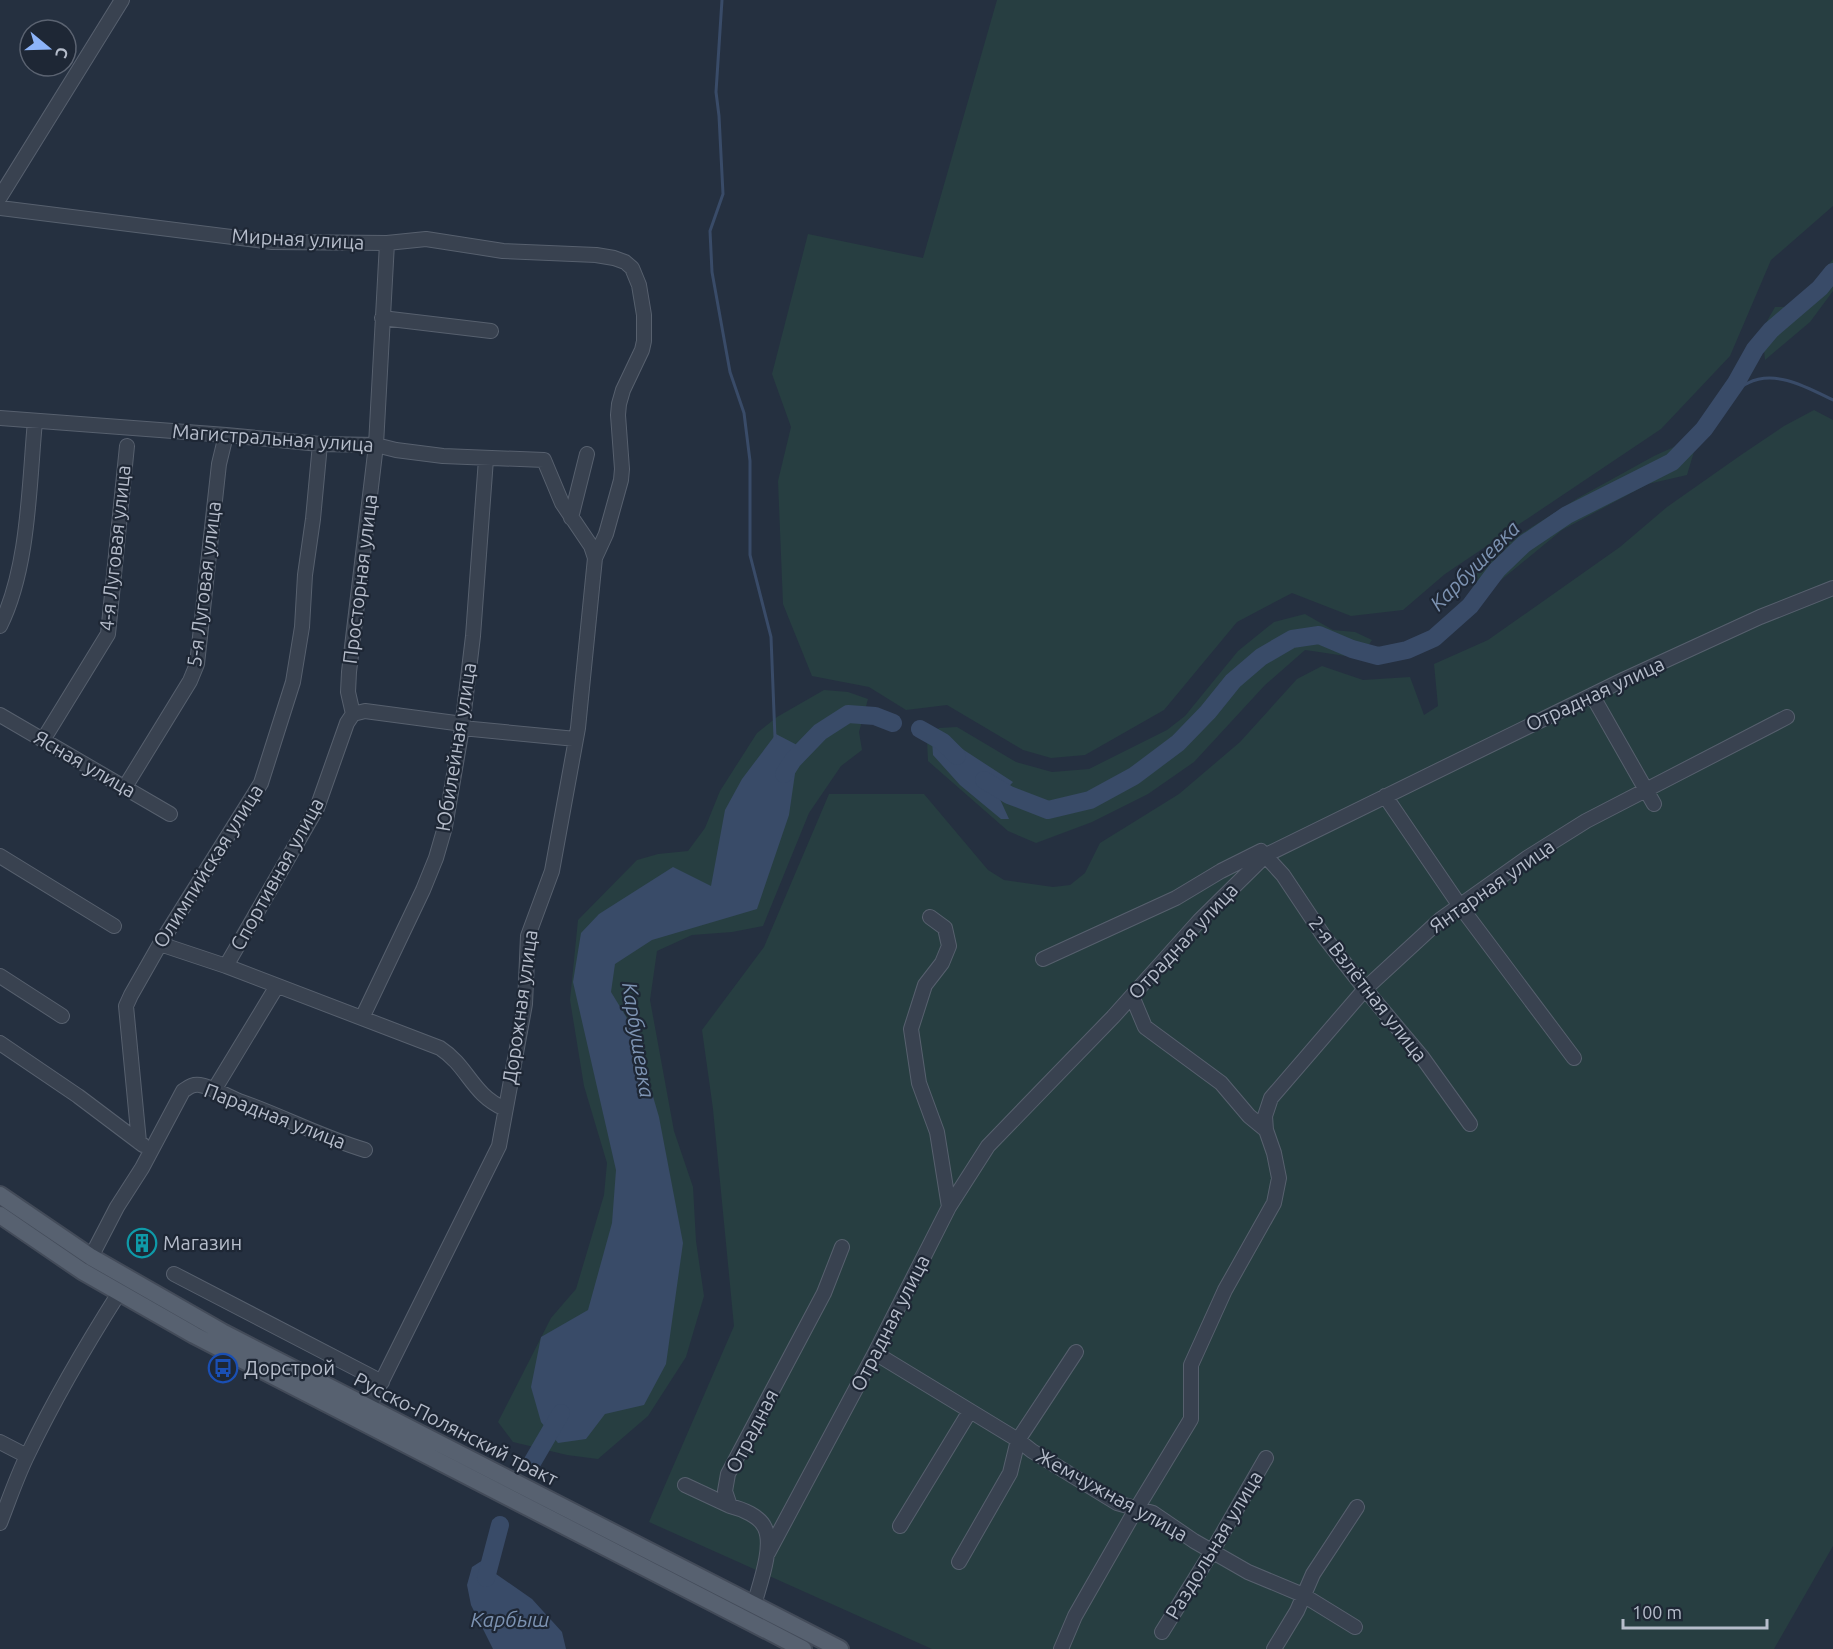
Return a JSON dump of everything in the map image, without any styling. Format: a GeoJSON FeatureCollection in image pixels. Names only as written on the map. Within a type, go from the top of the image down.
{"type":"FeatureCollection","features":[{"type":"Feature","properties":{"kind":"main road","name":"Русско-Полянский тракт"},"geometry":{"type":"LineString","coordinates":[[0,1195],[91,1257],[222,1332],[840,1649]]}},
{"type":"Feature","properties":{"kind":"main road","name":"Русско-Полянский тракт"},"geometry":{"type":"LineString","coordinates":[[0,1215],[82,1271],[119,1293],[355,1419],[803,1649]]}},
{"type":"Feature","properties":{"kind":"street"},"geometry":{"type":"LineString","coordinates":[[0,197],[122,0]]}},
{"type":"Feature","properties":{"kind":"street","name":"Мирная улица"},"geometry":{"type":"LineString","coordinates":[[0,208],[272,242],[387,243],[426,239],[503,251],[596,255],[625,262],[632,268],[639,285],[644,315],[644,342],[619,404],[621,480],[606,534],[595,558]]}},
{"type":"Feature","properties":{"kind":"street","name":"Просторная улица"},"geometry":{"type":"LineString","coordinates":[[353,714],[348,692],[349,672],[376,445],[387,243]]}},
{"type":"Feature","properties":{"kind":"street"},"geometry":{"type":"LineString","coordinates":[[382,318],[491,331]]}},
{"type":"Feature","properties":{"kind":"street","name":"Магистральная улица"},"geometry":{"type":"LineString","coordinates":[[0,418],[320,444],[376,445],[443,456],[544,460],[562,503],[571,518]]}},
{"type":"Feature","properties":{"kind":"street"},"geometry":{"type":"LineString","coordinates":[[0,626],[15,588],[22,548],[35,421]]}},
{"type":"Feature","properties":{"kind":"street","name":"5-я Луговая улица"},"geometry":{"type":"LineString","coordinates":[[125,787],[190,681],[197,664],[219,464],[225,435]]}},
{"type":"Feature","properties":{"kind":"street","name":"Олимпийская улица"},"geometry":{"type":"LineString","coordinates":[[139,1142],[126,1006],[160,944],[261,783],[293,682],[302,627],[305,575],[320,444]]}},
{"type":"Feature","properties":{"kind":"street","name":"4-я Луговая улица"},"geometry":{"type":"LineString","coordinates":[[44,740],[108,634],[127,446]]}},
{"type":"Feature","properties":{"kind":"street"},"geometry":{"type":"LineString","coordinates":[[587,454],[571,518],[591,546],[595,558]]}},
{"type":"Feature","properties":{"kind":"street","name":"Юбилейная улица"},"geometry":{"type":"LineString","coordinates":[[362,1018],[423,890],[439,851],[445,826],[462,726],[473,636],[486,459]]}},
{"type":"Feature","properties":{"kind":"street","name":"Дорожная улица"},"geometry":{"type":"LineString","coordinates":[[369,1407],[499,1146],[525,1004],[528,936],[552,871],[576,739],[584,683],[595,558]]}},
{"type":"Feature","properties":{"kind":"street","name":"Отрадная улица"},"geometry":{"type":"LineString","coordinates":[[768,1553],[875,1353],[949,1207],[988,1146],[1132,996],[1199,921],[1266,855],[1592,695],[1751,621],[1833,588]]}},
{"type":"Feature","properties":{"kind":"street"},"geometry":{"type":"LineString","coordinates":[[1592,695],[1654,804]]}},
{"type":"Feature","properties":{"kind":"street"},"geometry":{"type":"LineString","coordinates":[[353,714],[365,711],[462,726],[576,739]]}},
{"type":"Feature","properties":{"kind":"street","name":"Спортивная улица"},"geometry":{"type":"LineString","coordinates":[[226,966],[317,808],[347,723],[353,714]]}},
{"type":"Feature","properties":{"kind":"street","name":"Ясная улица"},"geometry":{"type":"LineString","coordinates":[[0,715],[170,814]]}},
{"type":"Feature","properties":{"kind":"street","name":"Янтарная улица"},"geometry":{"type":"LineString","coordinates":[[1266,1130],[1264,1116],[1271,1098],[1365,989],[1433,926],[1586,821],[1787,717]]}},
{"type":"Feature","properties":{"kind":"street"},"geometry":{"type":"LineString","coordinates":[[1384,796],[1460,906],[1574,1058]]}},
{"type":"Feature","properties":{"kind":"street"},"geometry":{"type":"LineString","coordinates":[[1043,959],[1176,898],[1221,871],[1261,851],[1266,855]]}},
{"type":"Feature","properties":{"kind":"street","name":"2-я Взлётная улица"},"geometry":{"type":"LineString","coordinates":[[1266,855],[1283,875],[1325,938],[1422,1057],[1470,1124]]}},
{"type":"Feature","properties":{"kind":"street"},"geometry":{"type":"LineString","coordinates":[[0,856],[114,926]]}},
{"type":"Feature","properties":{"kind":"street"},"geometry":{"type":"LineString","coordinates":[[930,917],[945,928],[949,946],[942,963],[925,985],[911,1029],[919,1083],[936,1132],[949,1207]]}},
{"type":"Feature","properties":{"kind":"street"},"geometry":{"type":"LineString","coordinates":[[160,944],[226,966],[440,1048],[452,1055],[480,1093],[505,1109]]}},
{"type":"Feature","properties":{"kind":"street"},"geometry":{"type":"LineString","coordinates":[[0,976],[62,1016]]}},
{"type":"Feature","properties":{"kind":"street"},"geometry":{"type":"LineString","coordinates":[[214,1090],[277,986]]}},
{"type":"Feature","properties":{"kind":"street"},"geometry":{"type":"LineString","coordinates":[[1061,1649],[1076,1616],[1191,1419],[1191,1365],[1225,1290],[1274,1203],[1279,1178],[1266,1130],[1249,1116],[1221,1083],[1145,1027],[1132,996]]}},
{"type":"Feature","properties":{"kind":"street"},"geometry":{"type":"LineString","coordinates":[[0,1043],[78,1096],[151,1152]]}},
{"type":"Feature","properties":{"kind":"street","name":"Парадная улица"},"geometry":{"type":"LineString","coordinates":[[91,1257],[183,1091],[191,1085],[202,1085],[325,1136],[365,1150]]}},
{"type":"Feature","properties":{"kind":"street","name":"Отрадная"},"geometry":{"type":"LineString","coordinates":[[730,1506],[725,1491],[728,1474],[824,1293],[842,1247]]}},
{"type":"Feature","properties":{"kind":"street"},"geometry":{"type":"LineString","coordinates":[[174,1274],[382,1382]]}},
{"type":"Feature","properties":{"kind":"street"},"geometry":{"type":"LineString","coordinates":[[0,1523],[27,1456],[80,1354],[119,1293]]}},
{"type":"Feature","properties":{"kind":"street"},"geometry":{"type":"LineString","coordinates":[[959,1562],[1010,1473],[1018,1440],[1076,1352]]}},
{"type":"Feature","properties":{"kind":"street","name":"Жемчужная улица"},"geometry":{"type":"LineString","coordinates":[[875,1353],[1117,1503],[1153,1514],[1194,1541],[1256,1576],[1303,1595],[1355,1627]]}},
{"type":"Feature","properties":{"kind":"street"},"geometry":{"type":"LineString","coordinates":[[900,1526],[970,1412]]}},
{"type":"Feature","properties":{"kind":"street"},"geometry":{"type":"LineString","coordinates":[[0,1442],[27,1456]]}},
{"type":"Feature","properties":{"kind":"street","name":"Раздольная улица"},"geometry":{"type":"LineString","coordinates":[[1162,1632],[1266,1458]]}},
{"type":"Feature","properties":{"kind":"street"},"geometry":{"type":"LineString","coordinates":[[685,1485],[730,1506],[742,1509],[759,1520],[766,1529],[768,1553],[754,1605]]}},
{"type":"Feature","properties":{"kind":"street"},"geometry":{"type":"LineString","coordinates":[[1274,1649],[1297,1611],[1313,1574],[1357,1507]]}},
{"type":"Feature","properties":{"kind":"green space"},"geometry":{"type":"Polygon","coordinates":[[[997,0],[1833,0],[1833,206],[1771,260],[1730,356],[1661,429],[1445,574],[1403,610],[1351,616],[1292,593],[1237,622],[1164,710],[1085,755],[1051,758],[1023,750],[947,705],[906,710],[869,687],[812,676],[783,604],[778,481],[791,427],[772,374],[808,234],[923,258],[997,0]]]}},
{"type":"Feature","properties":{"kind":"green space"},"geometry":{"type":"Polygon","coordinates":[[[1833,259],[1833,291],[1810,322],[1765,360],[1762,330],[1775,307],[1791,307],[1803,297],[1833,259]]]}},
{"type":"Feature","properties":{"kind":"green space"},"geometry":{"type":"Polygon","coordinates":[[[1814,410],[1833,420],[1833,1546],[1774,1649],[932,1649],[649,1522],[734,1326],[713,1109],[702,1030],[764,947],[829,794],[924,794],[988,870],[1004,880],[1053,887],[1070,885],[1085,873],[1100,843],[1179,794],[1240,742],[1297,679],[1322,666],[1363,680],[1410,677],[1424,715],[1438,706],[1434,664],[1488,640],[1620,547],[1667,507],[1784,426],[1814,410]]]}},
{"type":"Feature","properties":{"kind":"green space"},"geometry":{"type":"Polygon","coordinates":[[[1685,442],[1696,445],[1687,475],[1648,484],[1562,530],[1501,580],[1480,587],[1466,584],[1471,571],[1513,539],[1578,498],[1654,456],[1685,442]]]}},
{"type":"Feature","properties":{"kind":"green space"},"geometry":{"type":"Polygon","coordinates":[[[1305,614],[1333,630],[1355,632],[1372,640],[1360,658],[1305,650],[1265,685],[1194,762],[1148,794],[1092,822],[1036,843],[1008,831],[928,761],[927,740],[939,728],[957,727],[1016,762],[1052,772],[1089,769],[1167,730],[1185,716],[1238,651],[1274,622],[1305,614]]]}},
{"type":"Feature","properties":{"kind":"green space"},"geometry":{"type":"Polygon","coordinates":[[[824,690],[848,692],[868,699],[859,732],[862,750],[841,766],[809,813],[763,926],[732,932],[692,935],[657,951],[650,1000],[674,1131],[693,1187],[696,1241],[704,1296],[686,1357],[648,1416],[598,1459],[567,1455],[513,1442],[498,1422],[551,1318],[576,1289],[604,1195],[607,1163],[584,1086],[570,1000],[578,920],[637,860],[658,854],[688,851],[705,828],[720,791],[757,733],[777,717],[824,690]]]}},
{"type":"Feature","properties":{"kind":"water"},"geometry":{"type":"Polygon","coordinates":[[[776,734],[799,746],[789,815],[757,909],[652,940],[615,964],[611,992],[633,1028],[659,1117],[683,1243],[666,1364],[644,1405],[605,1414],[586,1439],[558,1443],[541,1422],[531,1387],[541,1337],[588,1310],[612,1223],[616,1170],[573,982],[581,933],[599,914],[673,867],[711,886],[725,810],[742,779],[776,734]]]}},
{"type":"Feature","properties":{"kind":"water"},"geometry":{"type":"Polygon","coordinates":[[[947,739],[1013,782],[999,797],[1009,819],[1001,819],[960,785],[933,755],[932,740],[947,739]]]}},
{"type":"Feature","properties":{"kind":"water","name":"Карбыш"},"geometry":{"type":"Polygon","coordinates":[[[494,1553],[496,1574],[532,1599],[562,1632],[566,1649],[493,1649],[471,1605],[467,1585],[472,1567],[494,1553]]]}},
{"type":"Feature","properties":{"kind":"waterway"},"geometry":{"type":"LineString","coordinates":[[722,0],[716,92],[723,194],[710,231],[712,272],[730,372],[744,413],[750,461],[750,555],[771,637],[775,738]]}},
{"type":"Feature","properties":{"kind":"waterway","name":"Карбушевка"},"geometry":{"type":"LineString","coordinates":[[984,780],[1009,795],[1048,810],[1090,800],[1134,776],[1178,743],[1208,712],[1233,681],[1261,657],[1292,639],[1319,635],[1352,649],[1378,656],[1407,650],[1434,638],[1470,606],[1497,570],[1524,544],[1567,515],[1672,462],[1704,429],[1736,383],[1755,349],[1771,330],[1820,288],[1833,272]]}},
{"type":"Feature","properties":{"kind":"waterway"},"geometry":{"type":"LineString","coordinates":[[1728,395],[1748,383],[1770,378],[1792,382],[1833,400]]}},
{"type":"Feature","properties":{"kind":"waterway","name":"Карбушевка"},"geometry":{"type":"LineString","coordinates":[[784,774],[793,760],[820,732],[848,714],[875,716],[893,723]]}},
{"type":"Feature","properties":{"kind":"waterway","name":"Карбушевка"},"geometry":{"type":"LineString","coordinates":[[920,729],[943,742],[957,756]]}},
{"type":"Feature","properties":{"kind":"waterway","name":"Карбушевка"},"geometry":{"type":"LineString","coordinates":[[533,1461],[561,1413]]}},
{"type":"Feature","properties":{"kind":"waterway","name":"Карбушевка"},"geometry":{"type":"LineString","coordinates":[[486,1578],[500,1525]]}},
{"type":"Feature","properties":{"kind":"place","name":"Магазин"},"geometry":{"type":"Point","coordinates":[142,1243]}},
{"type":"Feature","properties":{"kind":"place","name":"Дорстрой"},"geometry":{"type":"Point","coordinates":[223,1368]}}]}
